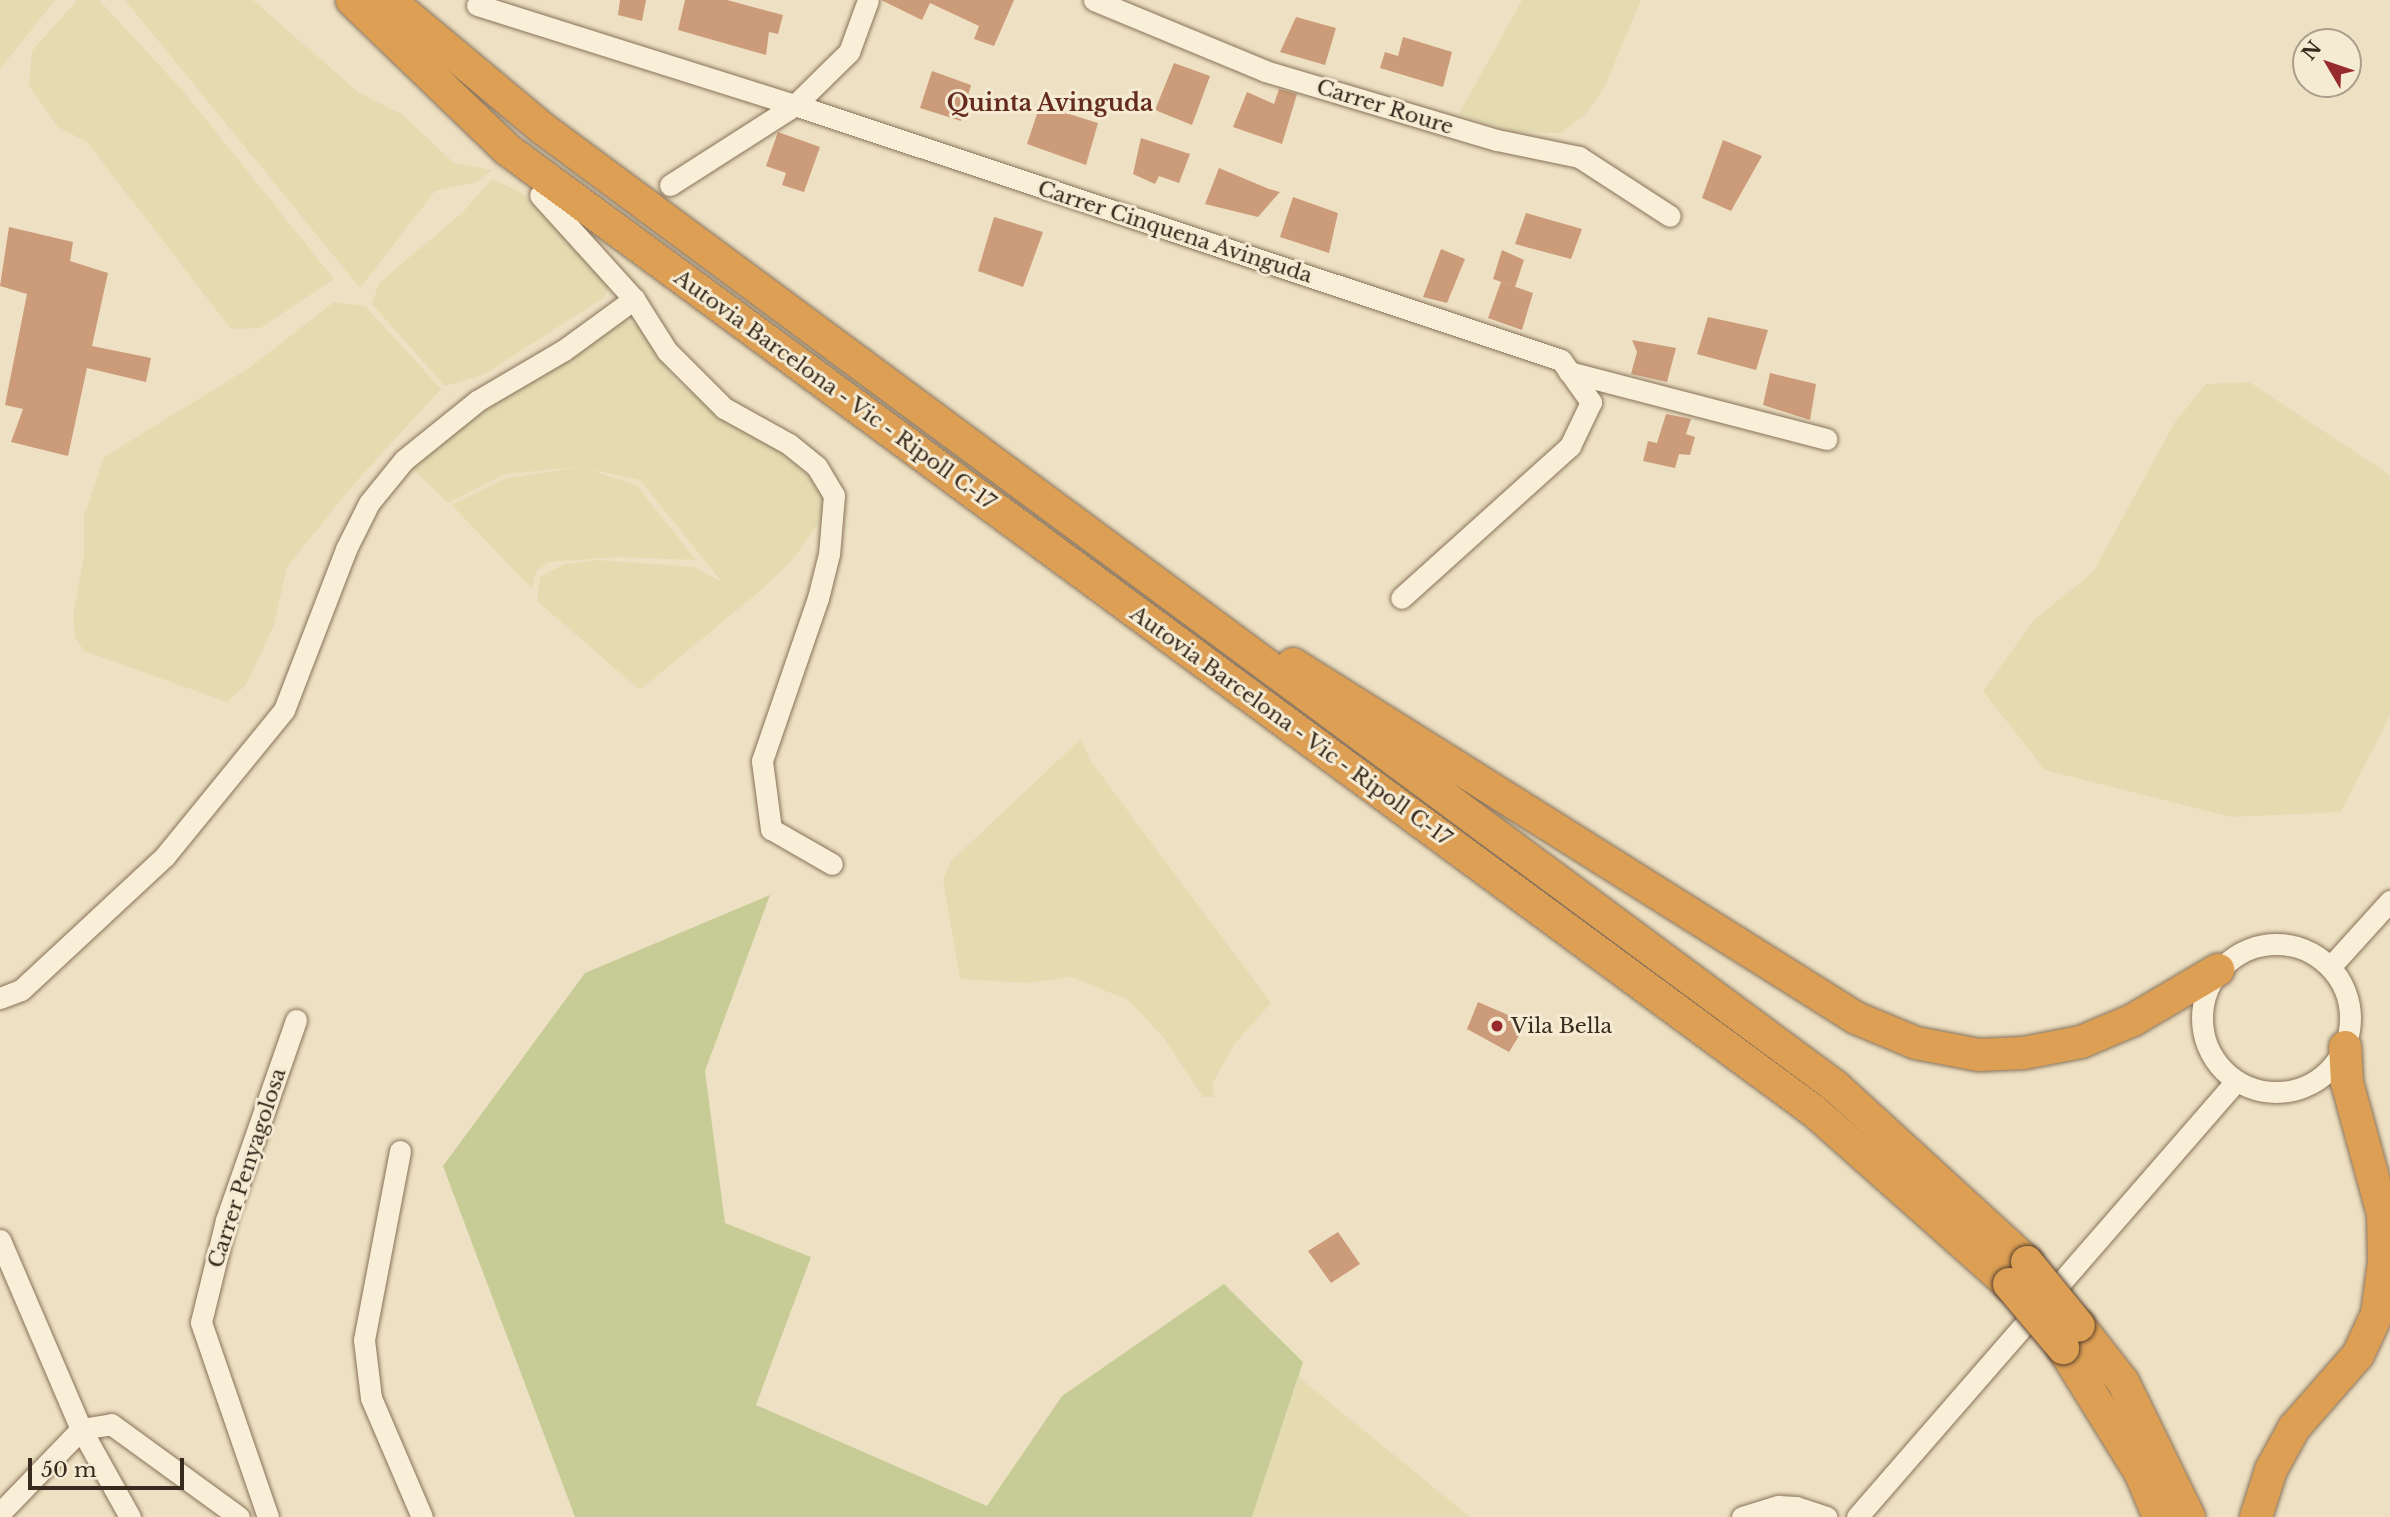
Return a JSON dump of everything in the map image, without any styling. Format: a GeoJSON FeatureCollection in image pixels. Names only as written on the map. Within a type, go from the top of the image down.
{"type":"FeatureCollection","features":[{"type":"Feature","properties":{"kind":"highway","name":"Autovia Barcelona - Vic - Ripoll C-17"},"geometry":{"type":"LineString","coordinates":[[352,0],[508,150],[1814,1111],[2018,1273]]}},
{"type":"Feature","properties":{"kind":"highway","name":"Autovia Barcelona - Vic - Ripoll C-17"},"geometry":{"type":"LineString","coordinates":[[389,0],[542,128],[1119,559],[1836,1087],[2018,1273],[2071,1337],[2123,1382],[2189,1517]]}},
{"type":"Feature","properties":{"kind":"highway"},"geometry":{"type":"LineString","coordinates":[[1119,559],[1373,713],[1856,1018],[1916,1043],[1979,1055],[2024,1053],[2081,1042],[2133,1020],[2218,970]]}},
{"type":"Feature","properties":{"kind":"highway"},"geometry":{"type":"LineString","coordinates":[[2256,1517],[2271,1470],[2294,1428],[2358,1355],[2377,1314],[2384,1262],[2383,1214],[2347,1082],[2345,1047]]}},
{"type":"Feature","properties":{"kind":"highway","name":"Autovia Barcelona - Vic - Ripoll C-17"},"geometry":{"type":"LineString","coordinates":[[2071,1337],[2094,1401],[2141,1474],[2159,1517]]}},
{"type":"Feature","properties":{"kind":"highway"},"geometry":{"type":"LineString","coordinates":[[2094,1401],[2142,1517]]}},
{"type":"Feature","properties":{"kind":"street"},"geometry":{"type":"LineString","coordinates":[[670,185],[795,105],[849,52],[867,0]]}},
{"type":"Feature","properties":{"kind":"street","name":"Carrer Roure"},"geometry":{"type":"LineString","coordinates":[[1094,0],[1265,71],[1497,141],[1579,157],[1670,216]]}},
{"type":"Feature","properties":{"kind":"street","name":"Carrer Cinquena Avinguda"},"geometry":{"type":"LineString","coordinates":[[477,5],[795,105],[1561,360],[1591,402],[1570,446],[1401,598]]}},
{"type":"Feature","properties":{"kind":"street"},"geometry":{"type":"LineString","coordinates":[[540,195],[634,299],[667,351],[724,408],[789,444],[817,467],[834,495],[829,554],[818,598],[762,761],[771,829],[832,864]]}},
{"type":"Feature","properties":{"kind":"street"},"geometry":{"type":"LineString","coordinates":[[0,998],[21,990],[165,856],[284,709],[346,549],[369,503],[404,460],[477,401],[564,350],[634,299]]}},
{"type":"Feature","properties":{"kind":"street"},"geometry":{"type":"LineString","coordinates":[[1569,372],[1826,439]]}},
{"type":"Feature","properties":{"kind":"street"},"geometry":{"type":"LineString","coordinates":[[2331,966],[2390,901]]}},
{"type":"Feature","properties":{"kind":"street"},"geometry":{"type":"LineString","coordinates":[[2273,943],[2304,948],[2331,966],[2346,990],[2351,1019],[2345,1047],[2329,1071],[2309,1086],[2284,1093],[2259,1091],[2236,1081],[2213,1059],[2202,1030],[2203,998],[2218,970],[2243,951],[2273,943]]}},
{"type":"Feature","properties":{"kind":"street","name":"Carrer Penyagolosa"},"geometry":{"type":"LineString","coordinates":[[268,1517],[201,1322],[226,1220],[296,1020]]}},
{"type":"Feature","properties":{"kind":"street"},"geometry":{"type":"LineString","coordinates":[[1857,1517],[2236,1081]]}},
{"type":"Feature","properties":{"kind":"street"},"geometry":{"type":"LineString","coordinates":[[400,1151],[365,1340],[371,1398],[422,1517]]}},
{"type":"Feature","properties":{"kind":"street"},"geometry":{"type":"LineString","coordinates":[[0,1240],[81,1429],[130,1517]]}},
{"type":"Feature","properties":{"kind":"street"},"geometry":{"type":"LineString","coordinates":[[0,1513],[81,1429],[111,1424],[239,1517]]}},
{"type":"Feature","properties":{"kind":"street"},"geometry":{"type":"LineString","coordinates":[[1742,1517],[1778,1506],[1796,1507],[1826,1517]]}},
{"type":"Feature","properties":{"kind":"shaded area"},"geometry":{"type":"Polygon","coordinates":[[[0,0],[55,0],[0,69],[0,0]]]}},
{"type":"Feature","properties":{"kind":"shaded area"},"geometry":{"type":"Polygon","coordinates":[[[77,0],[99,0],[184,92],[334,279],[260,328],[231,329],[87,142],[58,127],[29,86],[32,51],[77,0]]]}},
{"type":"Feature","properties":{"kind":"shaded area"},"geometry":{"type":"Polygon","coordinates":[[[125,0],[253,0],[358,92],[403,115],[454,163],[492,170],[476,182],[435,191],[360,288],[125,0]]]}},
{"type":"Feature","properties":{"kind":"shaded area"},"geometry":{"type":"Polygon","coordinates":[[[1522,0],[1641,0],[1605,86],[1587,113],[1561,133],[1514,132],[1459,114],[1522,0]]]}},
{"type":"Feature","properties":{"kind":"shaded area"},"geometry":{"type":"Polygon","coordinates":[[[492,179],[522,193],[609,285],[605,297],[483,375],[445,386],[372,304],[379,283],[463,212],[492,179]]]}},
{"type":"Feature","properties":{"kind":"shaded area"},"geometry":{"type":"Polygon","coordinates":[[[334,302],[365,306],[441,389],[353,485],[287,567],[274,625],[246,685],[227,702],[84,651],[75,637],[73,616],[84,555],[84,516],[104,457],[249,368],[334,302]]]}},
{"type":"Feature","properties":{"kind":"shaded area"},"geometry":{"type":"Polygon","coordinates":[[[619,320],[636,324],[677,383],[780,451],[817,484],[827,511],[794,558],[761,590],[640,690],[537,601],[540,577],[565,564],[598,560],[694,567],[722,582],[640,480],[592,470],[637,486],[696,560],[618,557],[549,562],[536,571],[532,589],[452,505],[506,478],[582,467],[505,474],[448,503],[404,460],[619,320]]]}},
{"type":"Feature","properties":{"kind":"shaded area"},"geometry":{"type":"Polygon","coordinates":[[[2249,382],[2390,475],[2390,715],[2341,812],[2231,817],[2045,770],[1983,691],[2034,620],[2093,572],[2175,422],[2206,384],[2249,382]]]}},
{"type":"Feature","properties":{"kind":"shaded area"},"geometry":{"type":"Polygon","coordinates":[[[1081,739],[1090,760],[1271,1003],[1236,1042],[1212,1084],[1214,1097],[1203,1097],[1164,1038],[1128,1000],[1071,977],[1027,983],[960,979],[943,880],[951,861],[1081,739]]]}},
{"type":"Feature","properties":{"kind":"shaded area"},"geometry":{"type":"Polygon","coordinates":[[[1299,1376],[1307,1384],[1470,1517],[1252,1517],[1299,1376]]]}},
{"type":"Feature","properties":{"kind":"green space"},"geometry":{"type":"Polygon","coordinates":[[[770,895],[705,1071],[725,1223],[811,1257],[756,1405],[987,1506],[1062,1396],[1224,1284],[1303,1362],[1252,1517],[575,1517],[443,1166],[585,973],[770,895]]]}},
{"type":"Feature","properties":{"kind":"building"},"geometry":{"type":"Polygon","coordinates":[[[620,0],[646,0],[642,21],[618,15],[620,0]]]}},
{"type":"Feature","properties":{"kind":"building"},"geometry":{"type":"Polygon","coordinates":[[[685,0],[727,0],[783,15],[778,34],[769,32],[766,55],[678,30],[685,0]]]}},
{"type":"Feature","properties":{"kind":"building"},"geometry":{"type":"Polygon","coordinates":[[[881,0],[1014,0],[994,46],[974,39],[979,26],[930,3],[922,20],[881,0]]]}},
{"type":"Feature","properties":{"kind":"building"},"geometry":{"type":"Polygon","coordinates":[[[1296,17],[1336,28],[1325,65],[1280,52],[1296,17]]]}},
{"type":"Feature","properties":{"kind":"building"},"geometry":{"type":"Polygon","coordinates":[[[1403,37],[1452,52],[1443,87],[1380,68],[1385,52],[1398,56],[1403,37]]]}},
{"type":"Feature","properties":{"kind":"building"},"geometry":{"type":"Polygon","coordinates":[[[1174,63],[1210,76],[1192,125],[1155,110],[1174,63]]]}},
{"type":"Feature","properties":{"kind":"building"},"geometry":{"type":"Polygon","coordinates":[[[932,71],[971,85],[961,121],[920,108],[932,71]]]}},
{"type":"Feature","properties":{"kind":"building"},"geometry":{"type":"Polygon","coordinates":[[[1279,89],[1297,94],[1282,144],[1233,127],[1247,92],[1274,104],[1279,89]]]}},
{"type":"Feature","properties":{"kind":"building"},"geometry":{"type":"Polygon","coordinates":[[[1040,105],[1098,123],[1086,165],[1027,144],[1040,105]]]}},
{"type":"Feature","properties":{"kind":"building"},"geometry":{"type":"Polygon","coordinates":[[[778,132],[820,147],[804,192],[782,185],[786,173],[766,166],[778,132]]]}},
{"type":"Feature","properties":{"kind":"building"},"geometry":{"type":"Polygon","coordinates":[[[1141,138],[1190,154],[1179,183],[1159,176],[1155,184],[1133,174],[1141,138]]]}},
{"type":"Feature","properties":{"kind":"building"},"geometry":{"type":"Polygon","coordinates":[[[1723,140],[1762,156],[1731,211],[1702,198],[1723,140]]]}},
{"type":"Feature","properties":{"kind":"building"},"geometry":{"type":"Polygon","coordinates":[[[1219,168],[1280,192],[1258,217],[1205,204],[1219,168]]]}},
{"type":"Feature","properties":{"kind":"building"},"geometry":{"type":"Polygon","coordinates":[[[1293,197],[1338,213],[1329,253],[1280,237],[1293,197]]]}},
{"type":"Feature","properties":{"kind":"building"},"geometry":{"type":"Polygon","coordinates":[[[1526,213],[1582,229],[1571,259],[1515,244],[1526,213]]]}},
{"type":"Feature","properties":{"kind":"building"},"geometry":{"type":"Polygon","coordinates":[[[994,217],[1043,232],[1023,287],[978,271],[994,217]]]}},
{"type":"Feature","properties":{"kind":"building"},"geometry":{"type":"Polygon","coordinates":[[[9,227],[73,242],[70,261],[108,273],[92,346],[151,358],[146,382],[87,368],[68,456],[11,442],[23,409],[5,405],[27,294],[0,286],[9,227]]]}},
{"type":"Feature","properties":{"kind":"building"},"geometry":{"type":"Polygon","coordinates":[[[1441,249],[1465,259],[1447,303],[1423,297],[1441,249]]]}},
{"type":"Feature","properties":{"kind":"building"},"geometry":{"type":"Polygon","coordinates":[[[1502,250],[1524,260],[1515,287],[1493,279],[1502,250]]]}},
{"type":"Feature","properties":{"kind":"building"},"geometry":{"type":"Polygon","coordinates":[[[1501,282],[1533,293],[1522,330],[1488,318],[1501,282]]]}},
{"type":"Feature","properties":{"kind":"building"},"geometry":{"type":"Polygon","coordinates":[[[1708,317],[1768,330],[1756,370],[1697,354],[1708,317]]]}},
{"type":"Feature","properties":{"kind":"building"},"geometry":{"type":"Polygon","coordinates":[[[1632,340],[1676,348],[1667,382],[1631,374],[1637,352],[1632,340]]]}},
{"type":"Feature","properties":{"kind":"building"},"geometry":{"type":"Polygon","coordinates":[[[1770,373],[1816,384],[1810,420],[1763,405],[1770,373]]]}},
{"type":"Feature","properties":{"kind":"building"},"geometry":{"type":"Polygon","coordinates":[[[1666,414],[1691,419],[1686,434],[1695,437],[1690,455],[1679,454],[1675,468],[1643,461],[1648,441],[1657,443],[1666,414]]]}},
{"type":"Feature","properties":{"kind":"building","name":"Vila Bella"},"geometry":{"type":"Polygon","coordinates":[[[1478,1002],[1527,1023],[1509,1052],[1467,1029],[1478,1002]]]}},
{"type":"Feature","properties":{"kind":"building"},"geometry":{"type":"Polygon","coordinates":[[[1338,1232],[1360,1264],[1331,1283],[1308,1251],[1338,1232]]]}},
{"type":"Feature","properties":{"kind":"place","name":"Vila Bella"},"geometry":{"type":"Point","coordinates":[1497,1026]}},
{"type":"Feature","properties":{"kind":"district","name":"Quinta Avinguda"},"geometry":{"type":"Point","coordinates":[1050,103]}}]}
